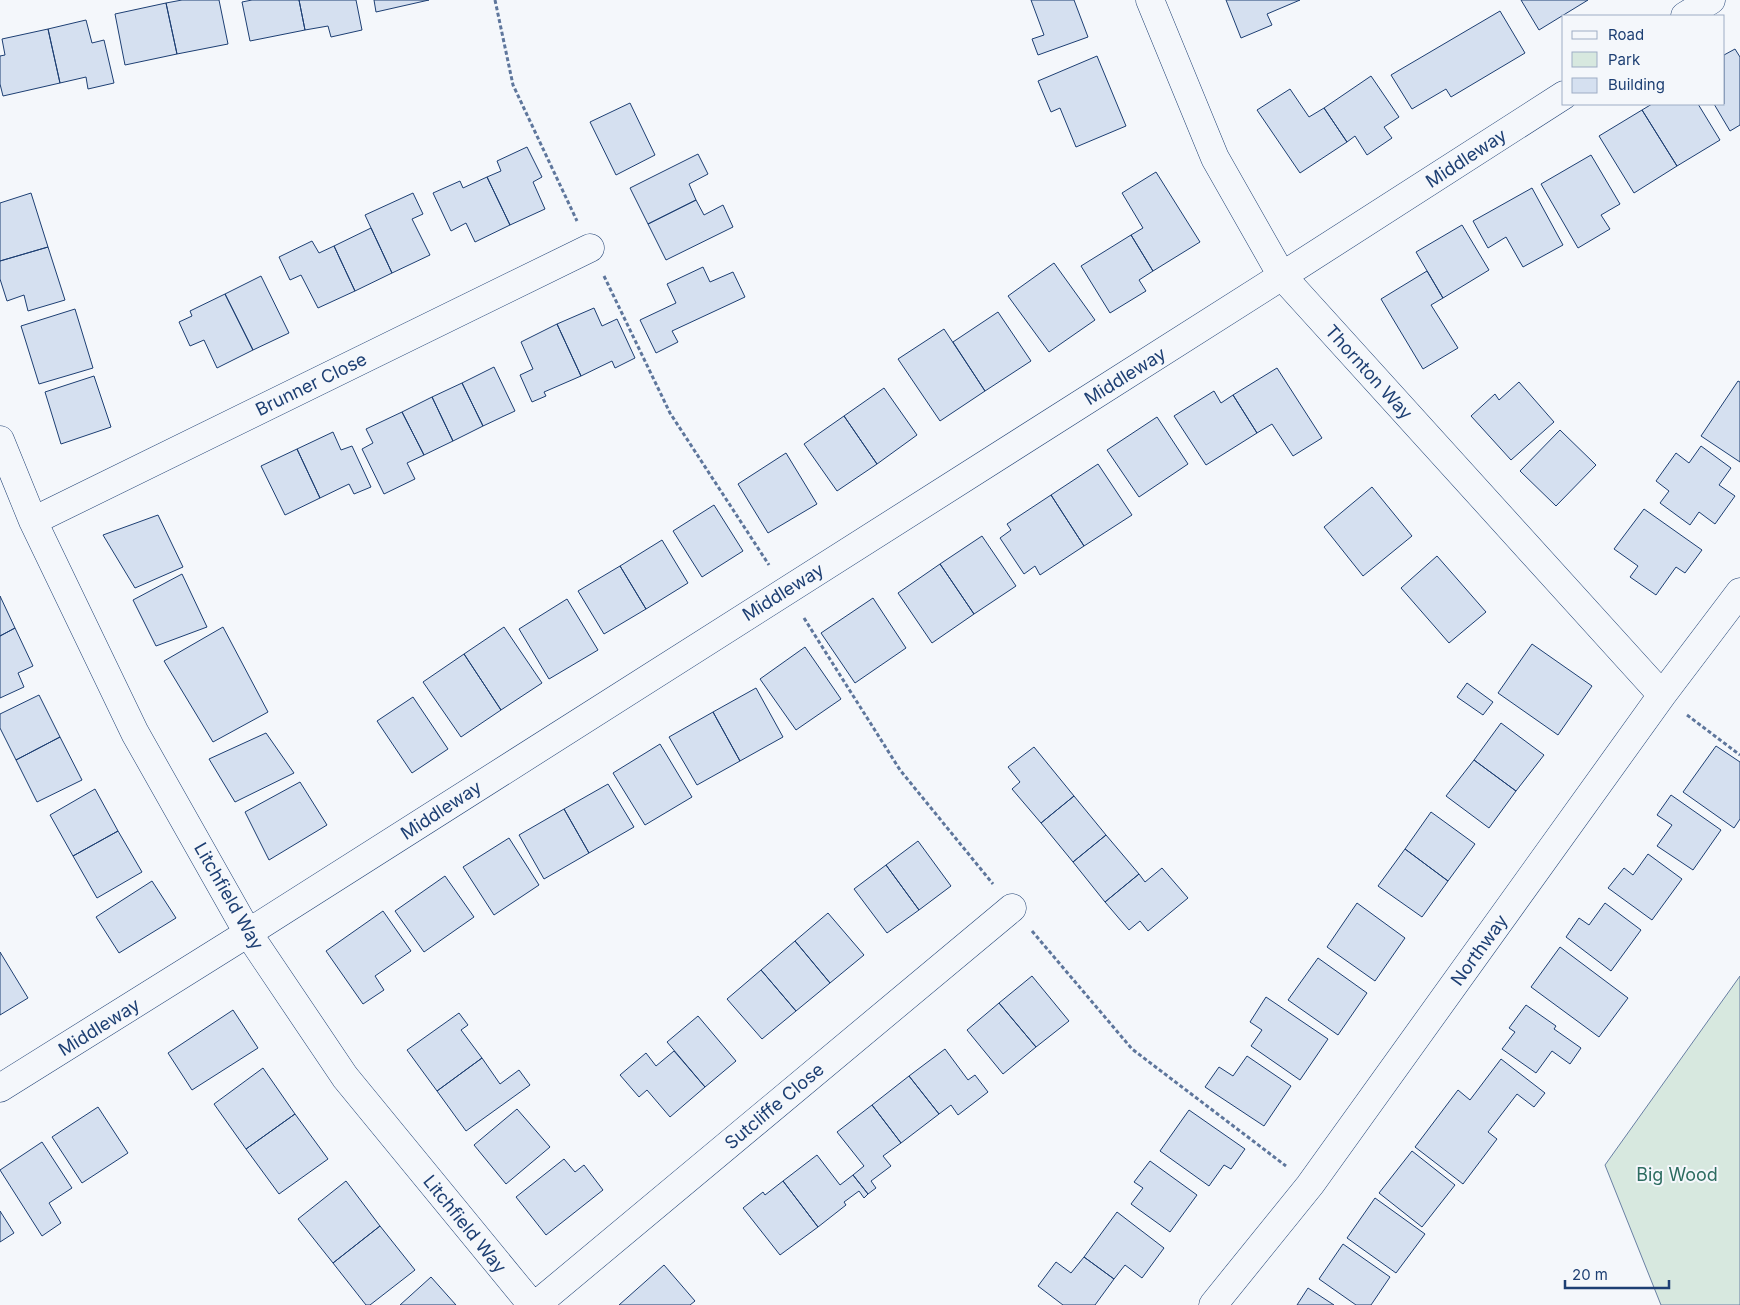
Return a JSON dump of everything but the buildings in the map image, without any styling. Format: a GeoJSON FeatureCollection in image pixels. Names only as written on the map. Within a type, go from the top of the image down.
{"type":"FeatureCollection","features":[{"type":"Feature","properties":{"kind":"street","name":"Thornton Way"},"geometry":{"type":"LineString","coordinates":[[1150,0],[1215,158],[1282,276],[1662,695]]}},
{"type":"Feature","properties":{"kind":"street"},"geometry":{"type":"LineString","coordinates":[[1687,15],[1710,0]]}},
{"type":"Feature","properties":{"kind":"street","name":"Middleway"},"geometry":{"type":"LineString","coordinates":[[0,1088],[248,933],[1282,276],[1562,95]]}},
{"type":"Feature","properties":{"kind":"street","name":"Brunner Close"},"geometry":{"type":"LineString","coordinates":[[33,520],[590,248]]}},
{"type":"Feature","properties":{"kind":"street","name":"Litchfield Way"},"geometry":{"type":"LineString","coordinates":[[0,440],[33,520],[135,733],[248,933],[345,1077],[534,1305]]}},
{"type":"Feature","properties":{"kind":"street","name":"Northway"},"geometry":{"type":"LineString","coordinates":[[1213,1305],[1310,1185],[1662,695],[1740,592]]}},
{"type":"Feature","properties":{"kind":"street","name":"Sutcliffe Close"},"geometry":{"type":"LineString","coordinates":[[534,1305],[1012,908]]}},
{"type":"Feature","properties":{"kind":"path"},"geometry":{"type":"LineString","coordinates":[[495,0],[513,85],[670,413],[786,590],[900,770],[1012,908],[1132,1049],[1310,1185]]}},
{"type":"Feature","properties":{"kind":"path"},"geometry":{"type":"LineString","coordinates":[[1662,695],[1740,755]]}},
{"type":"Feature","properties":{"kind":"green space","name":"Big Wood"},"geometry":{"type":"Polygon","coordinates":[[[1740,976],[1740,1305],[1661,1305],[1605,1165],[1740,976]]]}}]}
